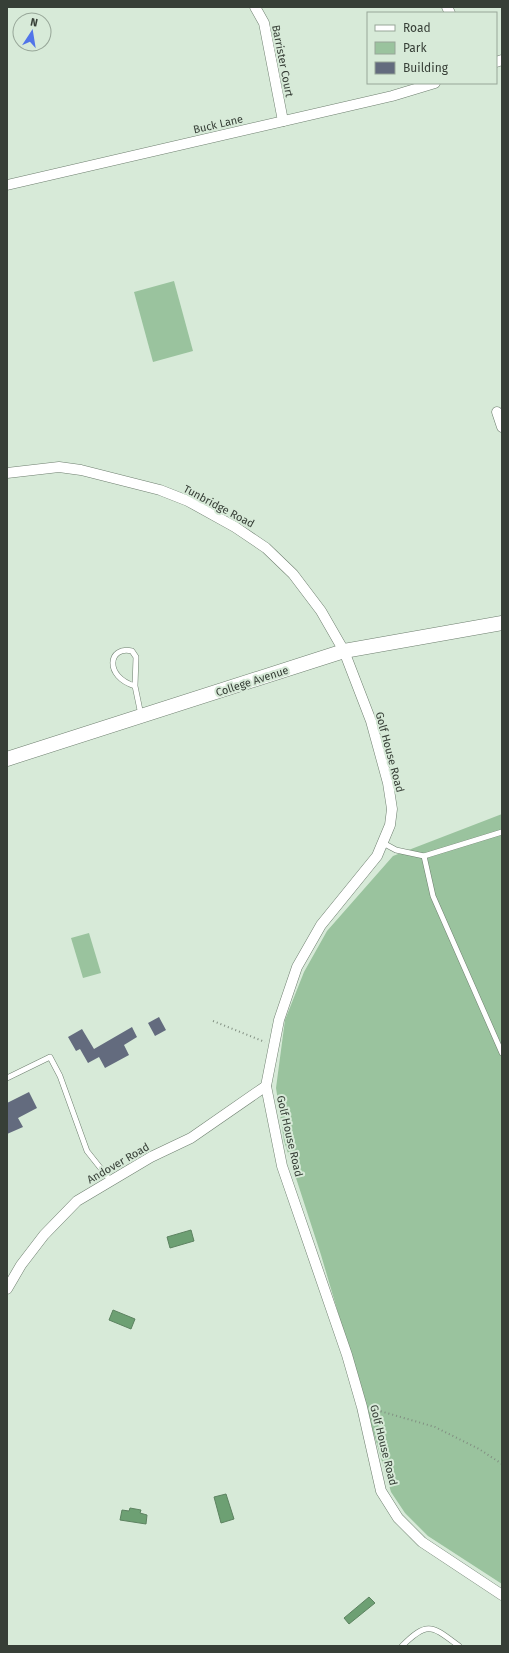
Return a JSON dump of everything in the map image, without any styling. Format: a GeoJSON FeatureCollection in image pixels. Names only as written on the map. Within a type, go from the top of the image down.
{"type":"FeatureCollection","features":[{"type":"Feature","properties":{"kind":"main road","name":"College Avenue"},"geometry":{"type":"LineString","coordinates":[[7,759],[344,651],[502,623]]}},
{"type":"Feature","properties":{"kind":"street","name":"Barrister Court"},"geometry":{"type":"LineString","coordinates":[[255,7],[264,23],[283,121]]}},
{"type":"Feature","properties":{"kind":"street","name":"Buck Lane"},"geometry":{"type":"LineString","coordinates":[[7,185],[392,96],[432,84]]}},
{"type":"Feature","properties":{"kind":"street"},"geometry":{"type":"LineString","coordinates":[[497,412],[502,427]]}},
{"type":"Feature","properties":{"kind":"street","name":"Tunbridge Road"},"geometry":{"type":"LineString","coordinates":[[7,473],[59,467],[82,470],[160,490],[188,501],[235,527],[266,548],[293,574],[321,612],[344,651]]}},
{"type":"Feature","properties":{"kind":"street","name":"Golf House Road"},"geometry":{"type":"LineString","coordinates":[[344,651],[371,721],[388,783],[392,809],[390,825],[377,856],[321,925],[307,948],[287,994],[273,1045],[266,1086],[282,1166],[347,1355],[363,1410],[381,1491],[398,1518],[422,1542],[502,1595]]}},
{"type":"Feature","properties":{"kind":"street","name":"Andover Road"},"geometry":{"type":"LineString","coordinates":[[7,1289],[21,1265],[57,1220],[77,1201],[151,1157],[191,1138],[266,1086]]}},
{"type":"Feature","properties":{"kind":"lane"},"geometry":{"type":"LineString","coordinates":[[135,686],[121,681],[114,672],[112,663],[117,654],[126,650],[132,651],[136,657],[135,686],[141,716]]}},
{"type":"Feature","properties":{"kind":"lane"},"geometry":{"type":"LineString","coordinates":[[383,843],[396,850],[424,856],[502,832]]}},
{"type":"Feature","properties":{"kind":"lane"},"geometry":{"type":"LineString","coordinates":[[424,856],[433,896],[502,1053]]}},
{"type":"Feature","properties":{"kind":"lane"},"geometry":{"type":"LineString","coordinates":[[7,1078],[50,1057],[60,1076],[88,1151],[110,1180]]}},
{"type":"Feature","properties":{"kind":"lane"},"geometry":{"type":"LineString","coordinates":[[402,1646],[417,1631],[430,1628],[438,1631],[459,1646]]}},
{"type":"Feature","properties":{"kind":"path"},"geometry":{"type":"LineString","coordinates":[[213,1021],[273,1045]]}},
{"type":"Feature","properties":{"kind":"path"},"geometry":{"type":"LineString","coordinates":[[363,1410],[368,1408],[435,1427],[480,1449],[502,1464]]}},
{"type":"Feature","properties":{"kind":"green space"},"geometry":{"type":"Polygon","coordinates":[[[174,281],[193,351],[153,362],[134,292],[174,281]]]}},
{"type":"Feature","properties":{"kind":"green space"},"geometry":{"type":"Polygon","coordinates":[[[502,814],[502,1584],[428,1536],[405,1513],[391,1492],[321,1255],[284,1141],[276,1088],[285,1020],[304,972],[327,931],[393,856],[502,814]]]}},
{"type":"Feature","properties":{"kind":"green space"},"geometry":{"type":"Polygon","coordinates":[[[89,933],[101,973],[83,978],[71,938],[89,933]]]}},
{"type":"Feature","properties":{"kind":"shaded area"},"geometry":{"type":"Polygon","coordinates":[[[191,1230],[194,1241],[170,1248],[167,1237],[191,1230]]]}},
{"type":"Feature","properties":{"kind":"shaded area"},"geometry":{"type":"Polygon","coordinates":[[[113,1310],[135,1319],[131,1329],[109,1320],[113,1310]]]}},
{"type":"Feature","properties":{"kind":"shaded area"},"geometry":{"type":"Polygon","coordinates":[[[226,1494],[234,1519],[221,1523],[214,1497],[226,1494]]]}},
{"type":"Feature","properties":{"kind":"shaded area"},"geometry":{"type":"Polygon","coordinates":[[[130,1508],[141,1510],[140,1513],[147,1515],[146,1524],[120,1520],[122,1510],[129,1511],[130,1508]]]}},
{"type":"Feature","properties":{"kind":"shaded area"},"geometry":{"type":"Polygon","coordinates":[[[369,1597],[375,1603],[349,1624],[344,1618],[369,1597]]]}},
{"type":"Feature","properties":{"kind":"building"},"geometry":{"type":"Polygon","coordinates":[[[159,1017],[166,1030],[155,1036],[148,1023],[159,1017]]]}},
{"type":"Feature","properties":{"kind":"building"},"geometry":{"type":"Polygon","coordinates":[[[132,1027],[137,1037],[124,1045],[129,1055],[105,1068],[99,1057],[88,1063],[80,1049],[76,1051],[68,1037],[82,1029],[94,1049],[132,1027]]]}},
{"type":"Feature","properties":{"kind":"building"},"geometry":{"type":"Polygon","coordinates":[[[29,1092],[37,1108],[18,1118],[23,1127],[7,1134],[7,1103],[29,1092]]]}}]}
